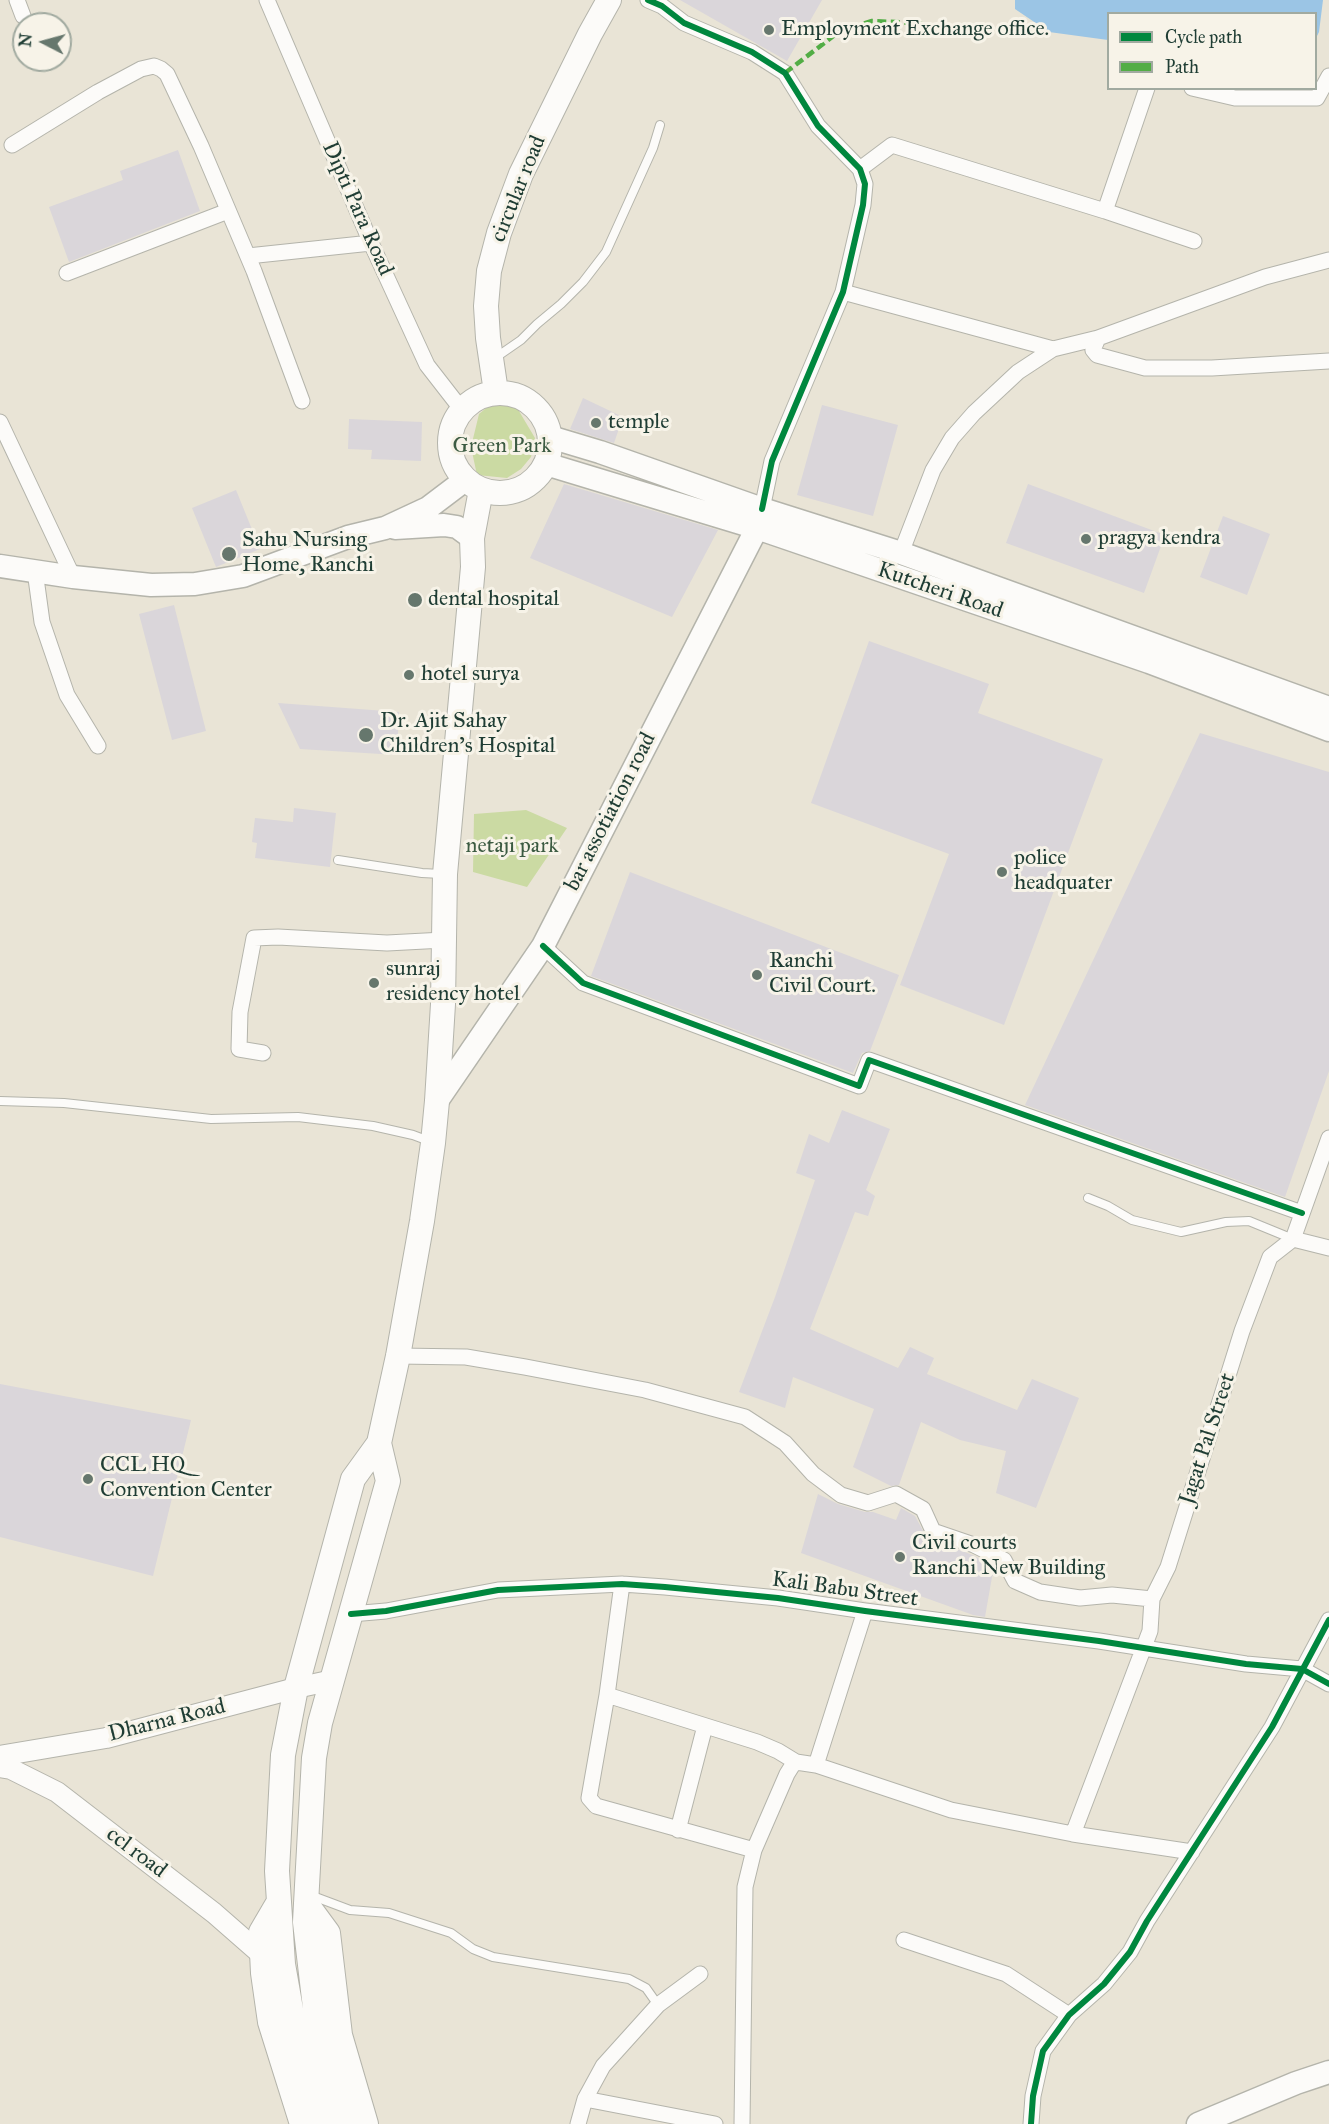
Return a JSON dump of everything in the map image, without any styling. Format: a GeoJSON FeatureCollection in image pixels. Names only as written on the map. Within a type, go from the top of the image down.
{"type":"FeatureCollection","features":[{"type":"Feature","properties":{"kind":"main road","name":"circular road"},"geometry":{"type":"LineString","coordinates":[[496,393],[486,306],[489,271],[499,232],[521,174],[609,0]]}},
{"type":"Feature","properties":{"kind":"main road"},"geometry":{"type":"LineString","coordinates":[[496,393],[515,395],[532,404],[544,418],[550,437],[550,451],[546,464],[535,480],[519,490],[500,494],[473,485],[454,464],[449,446],[452,427],[462,410],[477,398],[496,393]]}},
{"type":"Feature","properties":{"kind":"main road"},"geometry":{"type":"LineString","coordinates":[[550,437],[600,452],[759,518],[901,553],[1329,708]]}},
{"type":"Feature","properties":{"kind":"main road","name":"Kutcheri Road"},"geometry":{"type":"LineString","coordinates":[[546,464],[759,518],[1329,730]]}},
{"type":"Feature","properties":{"kind":"main road"},"geometry":{"type":"LineString","coordinates":[[385,528],[473,485]]}},
{"type":"Feature","properties":{"kind":"main road"},"geometry":{"type":"LineString","coordinates":[[348,2124],[324,2093],[295,2032],[288,1998],[277,1871],[283,1755],[296,1688],[353,1479],[379,1443],[398,1356],[433,1143],[443,1004],[445,874],[473,567],[473,485]]}},
{"type":"Feature","properties":{"kind":"main road","name":"bar assotiation road"},"geometry":{"type":"LineString","coordinates":[[436,1101],[543,946],[759,518]]}},
{"type":"Feature","properties":{"kind":"main road"},"geometry":{"type":"LineString","coordinates":[[0,566],[73,577],[151,585],[195,584],[243,576],[348,537],[385,528],[444,525],[457,527],[472,538]]}},
{"type":"Feature","properties":{"kind":"main road"},"geometry":{"type":"LineString","coordinates":[[324,2124],[324,2093],[305,1922],[314,1758],[320,1723],[388,1481],[379,1443]]}},
{"type":"Feature","properties":{"kind":"main road"},"geometry":{"type":"LineString","coordinates":[[306,1898],[328,1933],[340,2035],[366,2124]]}},
{"type":"Feature","properties":{"kind":"main road"},"geometry":{"type":"LineString","coordinates":[[278,1903],[261,1932],[262,1954],[270,2022],[302,2124]]}},
{"type":"Feature","properties":{"kind":"main road"},"geometry":{"type":"LineString","coordinates":[[1198,2124],[1328,2074]]}},
{"type":"Feature","properties":{"kind":"street","name":"Dipti Para Road"},"geometry":{"type":"LineString","coordinates":[[268,0],[371,243],[427,366],[462,410]]}},
{"type":"Feature","properties":{"kind":"street"},"geometry":{"type":"LineString","coordinates":[[648,0],[662,6],[684,23],[752,52],[785,73],[818,126],[860,169],[865,184],[863,205],[843,292],[772,461],[759,518]]}},
{"type":"Feature","properties":{"kind":"street"},"geometry":{"type":"LineString","coordinates":[[12,145],[141,69],[154,66],[167,74],[248,256],[302,401]]}},
{"type":"Feature","properties":{"kind":"street"},"geometry":{"type":"LineString","coordinates":[[1201,90],[1235,98],[1317,98],[1329,76]]}},
{"type":"Feature","properties":{"kind":"street"},"geometry":{"type":"LineString","coordinates":[[1105,211],[1146,90]]}},
{"type":"Feature","properties":{"kind":"street"},"geometry":{"type":"LineString","coordinates":[[860,169],[892,144],[1194,241]]}},
{"type":"Feature","properties":{"kind":"street"},"geometry":{"type":"LineString","coordinates":[[66,273],[228,210]]}},
{"type":"Feature","properties":{"kind":"street"},"geometry":{"type":"LineString","coordinates":[[248,256],[371,243]]}},
{"type":"Feature","properties":{"kind":"street"},"geometry":{"type":"LineString","coordinates":[[901,553],[933,470],[952,438],[998,388],[1018,372],[1053,349],[1098,338],[1265,277],[1329,260]]}},
{"type":"Feature","properties":{"kind":"street"},"geometry":{"type":"LineString","coordinates":[[843,292],[1053,349]]}},
{"type":"Feature","properties":{"kind":"street"},"geometry":{"type":"LineString","coordinates":[[1098,338],[1093,350],[1096,355],[1145,368],[1212,368],[1329,361]]}},
{"type":"Feature","properties":{"kind":"street"},"geometry":{"type":"LineString","coordinates":[[0,422],[73,577]]}},
{"type":"Feature","properties":{"kind":"street"},"geometry":{"type":"LineString","coordinates":[[34,571],[42,622],[67,695],[98,746]]}},
{"type":"Feature","properties":{"kind":"street"},"geometry":{"type":"LineString","coordinates":[[263,1053],[238,1049],[240,1012],[254,938],[278,937],[387,943],[444,940]]}},
{"type":"Feature","properties":{"kind":"street"},"geometry":{"type":"LineString","coordinates":[[543,946],[583,983],[859,1086],[869,1060],[1302,1213]]}},
{"type":"Feature","properties":{"kind":"street"},"geometry":{"type":"LineString","coordinates":[[1329,1138],[1293,1239],[1329,1248]]}},
{"type":"Feature","properties":{"kind":"street","name":"Jagat Pal Street"},"geometry":{"type":"LineString","coordinates":[[1073,1834],[1150,1631],[1152,1599],[1168,1567],[1242,1331],[1270,1257],[1293,1239]]}},
{"type":"Feature","properties":{"kind":"street"},"geometry":{"type":"LineString","coordinates":[[398,1356],[466,1357],[525,1367],[645,1390],[745,1417],[785,1443],[813,1474],[841,1495],[868,1503],[896,1494],[923,1509],[933,1531],[974,1545],[1004,1560],[1015,1581],[1040,1592],[1080,1598],[1112,1595],[1152,1599]]}},
{"type":"Feature","properties":{"kind":"street"},"geometry":{"type":"LineString","coordinates":[[622,1584],[607,1695],[589,1798],[596,1806],[754,1850]]}},
{"type":"Feature","properties":{"kind":"street","name":"Kali Babu Street"},"geometry":{"type":"LineString","coordinates":[[351,1614],[386,1611],[498,1590],[622,1584],[778,1598],[1246,1664],[1302,1669],[1329,1684]]}},
{"type":"Feature","properties":{"kind":"street"},"geometry":{"type":"LineString","coordinates":[[816,1765],[865,1611]]}},
{"type":"Feature","properties":{"kind":"street"},"geometry":{"type":"LineString","coordinates":[[1031,2124],[1033,2096],[1043,2051],[1069,2015],[1104,1984],[1130,1952],[1147,1920],[1272,1727],[1329,1620]]}},
{"type":"Feature","properties":{"kind":"street","name":"Dharna Road"},"geometry":{"type":"LineString","coordinates":[[0,1756],[106,1738],[333,1680]]}},
{"type":"Feature","properties":{"kind":"street"},"geometry":{"type":"LineString","coordinates":[[607,1695],[757,1742],[796,1762],[816,1765],[951,1810],[1073,1834],[1192,1852]]}},
{"type":"Feature","properties":{"kind":"street"},"geometry":{"type":"LineString","coordinates":[[678,1830],[705,1726]]}},
{"type":"Feature","properties":{"kind":"street"},"geometry":{"type":"LineString","coordinates":[[742,2124],[743,1898],[754,1850],[787,1774],[796,1762]]}},
{"type":"Feature","properties":{"kind":"street","name":"ccl road"},"geometry":{"type":"LineString","coordinates":[[0,1767],[11,1769],[57,1792],[214,1913],[262,1954]]}},
{"type":"Feature","properties":{"kind":"street"},"geometry":{"type":"LineString","coordinates":[[904,1940],[1006,1974],[1069,2015]]}},
{"type":"Feature","properties":{"kind":"street"},"geometry":{"type":"LineString","coordinates":[[578,2124],[585,2099],[603,2066],[658,2005],[700,1974]]}},
{"type":"Feature","properties":{"kind":"street"},"geometry":{"type":"LineString","coordinates":[[585,2099],[715,2124]]}},
{"type":"Feature","properties":{"kind":"lane"},"geometry":{"type":"LineString","coordinates":[[491,360],[521,340],[561,304],[583,282],[606,252],[653,148],[660,125]]}},
{"type":"Feature","properties":{"kind":"lane"},"geometry":{"type":"LineString","coordinates":[[338,860],[422,873],[445,874]]}},
{"type":"Feature","properties":{"kind":"lane"},"geometry":{"type":"LineString","coordinates":[[0,1101],[107,1107],[211,1119],[298,1117],[372,1126],[413,1135],[433,1143]]}},
{"type":"Feature","properties":{"kind":"lane"},"geometry":{"type":"LineString","coordinates":[[1088,1198],[1132,1220],[1181,1232],[1226,1222],[1249,1221],[1293,1239]]}},
{"type":"Feature","properties":{"kind":"lane"},"geometry":{"type":"LineString","coordinates":[[306,1898],[350,1910],[389,1913],[451,1933],[473,1949],[493,1957],[629,1979],[646,1988],[658,2005]]}},
{"type":"Feature","properties":{"kind":"green space","name":"Green Park"},"geometry":{"type":"Polygon","coordinates":[[[498,398],[513,401],[535,438],[531,457],[521,469],[507,478],[477,475],[471,447],[479,414],[498,398]]]}},
{"type":"Feature","properties":{"kind":"green space","name":"netaji park"},"geometry":{"type":"Polygon","coordinates":[[[526,810],[567,828],[527,887],[473,872],[474,814],[526,810]]]}},
{"type":"Feature","properties":{"kind":"water"},"geometry":{"type":"Polygon","coordinates":[[[1015,0],[1323,0],[1317,36],[1317,12],[1107,12],[1107,40],[1049,32],[1015,9],[1015,0]]]}},
{"type":"Feature","properties":{"kind":"building","name":"Employment Exchange office."},"geometry":{"type":"Polygon","coordinates":[[[680,0],[822,0],[787,61],[680,0]]]}},
{"type":"Feature","properties":{"kind":"building"},"geometry":{"type":"Polygon","coordinates":[[[178,150],[200,211],[69,262],[49,207],[123,180],[120,171],[178,150]]]}},
{"type":"Feature","properties":{"kind":"building","name":"temple"},"geometry":{"type":"Polygon","coordinates":[[[583,398],[623,417],[614,443],[570,429],[583,398]]]}},
{"type":"Feature","properties":{"kind":"building"},"geometry":{"type":"Polygon","coordinates":[[[822,405],[898,425],[873,516],[797,495],[822,405]]]}},
{"type":"Feature","properties":{"kind":"building"},"geometry":{"type":"Polygon","coordinates":[[[349,419],[422,422],[421,461],[371,459],[372,450],[348,449],[349,419]]]}},
{"type":"Feature","properties":{"kind":"building"},"geometry":{"type":"Polygon","coordinates":[[[564,484],[718,530],[672,617],[530,558],[564,484]]]}},
{"type":"Feature","properties":{"kind":"building","name":"pragya kendra"},"geometry":{"type":"Polygon","coordinates":[[[1028,484],[1165,535],[1144,593],[1006,543],[1028,484]]]}},
{"type":"Feature","properties":{"kind":"building"},"geometry":{"type":"Polygon","coordinates":[[[236,490],[260,549],[216,567],[192,508],[236,490]]]}},
{"type":"Feature","properties":{"kind":"building"},"geometry":{"type":"Polygon","coordinates":[[[1223,516],[1270,534],[1247,595],[1200,577],[1223,516]]]}},
{"type":"Feature","properties":{"kind":"building"},"geometry":{"type":"Polygon","coordinates":[[[174,605],[206,731],[172,740],[139,614],[174,605]]]}},
{"type":"Feature","properties":{"kind":"building"},"geometry":{"type":"Polygon","coordinates":[[[869,641],[989,684],[978,713],[1103,759],[1004,1025],[900,985],[949,854],[811,803],[869,641]]]}},
{"type":"Feature","properties":{"kind":"building"},"geometry":{"type":"Polygon","coordinates":[[[278,703],[399,712],[397,755],[300,749],[278,703]]]}},
{"type":"Feature","properties":{"kind":"building"},"geometry":{"type":"Polygon","coordinates":[[[1200,733],[1329,772],[1329,1071],[1285,1197],[1025,1105],[1200,733]]]}},
{"type":"Feature","properties":{"kind":"building"},"geometry":{"type":"Polygon","coordinates":[[[294,808],[336,813],[330,867],[255,858],[257,843],[252,842],[255,818],[293,822],[294,808]]]}},
{"type":"Feature","properties":{"kind":"building"},"geometry":{"type":"Polygon","coordinates":[[[630,872],[899,975],[870,1051],[862,1053],[853,1073],[591,976],[630,872]]]}},
{"type":"Feature","properties":{"kind":"building"},"geometry":{"type":"Polygon","coordinates":[[[842,1110],[890,1129],[866,1190],[875,1196],[868,1216],[855,1212],[810,1329],[898,1368],[910,1347],[934,1358],[927,1374],[1017,1410],[1032,1379],[1079,1398],[1036,1508],[996,1493],[1006,1451],[960,1440],[921,1422],[899,1485],[891,1486],[853,1467],[874,1409],[793,1377],[785,1408],[739,1392],[775,1297],[815,1180],[796,1173],[809,1134],[829,1143],[842,1110]]]}},
{"type":"Feature","properties":{"kind":"building","name":"CCL HQ Convention Center"},"geometry":{"type":"Polygon","coordinates":[[[0,1384],[191,1420],[153,1576],[0,1537],[0,1384]]]}},
{"type":"Feature","properties":{"kind":"building","name":"Civil courts Ranchi New Building"},"geometry":{"type":"Polygon","coordinates":[[[818,1494],[838,1504],[896,1520],[901,1508],[915,1516],[927,1538],[997,1567],[992,1577],[985,1617],[973,1615],[801,1553],[818,1494]]]}},
{"type":"Feature","properties":{"kind":"marked path"},"geometry":{"type":"LineString","coordinates":[[785,73],[840,31],[872,21],[917,23],[952,31]]}},
{"type":"Feature","properties":{"kind":"cycle path"},"geometry":{"type":"LineString","coordinates":[[648,0],[662,6],[684,23],[752,52],[785,73],[818,126],[860,169],[865,184],[863,205],[843,292],[772,461],[762,509]]}},
{"type":"Feature","properties":{"kind":"cycle path"},"geometry":{"type":"LineString","coordinates":[[543,946],[583,983],[859,1086],[869,1060],[1302,1213]]}},
{"type":"Feature","properties":{"kind":"cycle path"},"geometry":{"type":"LineString","coordinates":[[351,1614],[386,1611],[498,1590],[622,1584],[665,1587],[778,1598],[1099,1641],[1246,1664],[1302,1669],[1329,1684]]}},
{"type":"Feature","properties":{"kind":"cycle path"},"geometry":{"type":"LineString","coordinates":[[1031,2124],[1033,2096],[1043,2051],[1069,2015],[1104,1984],[1130,1952],[1147,1921],[1272,1727],[1329,1620]]}},
{"type":"Feature","properties":{"kind":"place","name":"Employment Exchange office."},"geometry":{"type":"Point","coordinates":[769,30]}},
{"type":"Feature","properties":{"kind":"place","name":"temple"},"geometry":{"type":"Point","coordinates":[596,423]}},
{"type":"Feature","properties":{"kind":"place","name":"pragya kendra"},"geometry":{"type":"Point","coordinates":[1086,539]}},
{"type":"Feature","properties":{"kind":"place","name":"Sahu Nursing Home, Ranchi"},"geometry":{"type":"Point","coordinates":[229,554]}},
{"type":"Feature","properties":{"kind":"place","name":"dental hospital"},"geometry":{"type":"Point","coordinates":[415,600]}},
{"type":"Feature","properties":{"kind":"place","name":"hotel surya"},"geometry":{"type":"Point","coordinates":[409,675]}},
{"type":"Feature","properties":{"kind":"place","name":"Dr. Ajit Sahay Children's Hospital"},"geometry":{"type":"Point","coordinates":[366,735]}},
{"type":"Feature","properties":{"kind":"place","name":"police headquater"},"geometry":{"type":"Point","coordinates":[1002,872]}},
{"type":"Feature","properties":{"kind":"place","name":"Ranchi Civil Court."},"geometry":{"type":"Point","coordinates":[757,975]}},
{"type":"Feature","properties":{"kind":"place","name":"sunraj residency hotel"},"geometry":{"type":"Point","coordinates":[374,983]}},
{"type":"Feature","properties":{"kind":"place","name":"CCL HQ Convention Center"},"geometry":{"type":"Point","coordinates":[88,1479]}},
{"type":"Feature","properties":{"kind":"place","name":"Civil courts Ranchi New Building"},"geometry":{"type":"Point","coordinates":[900,1557]}}]}
